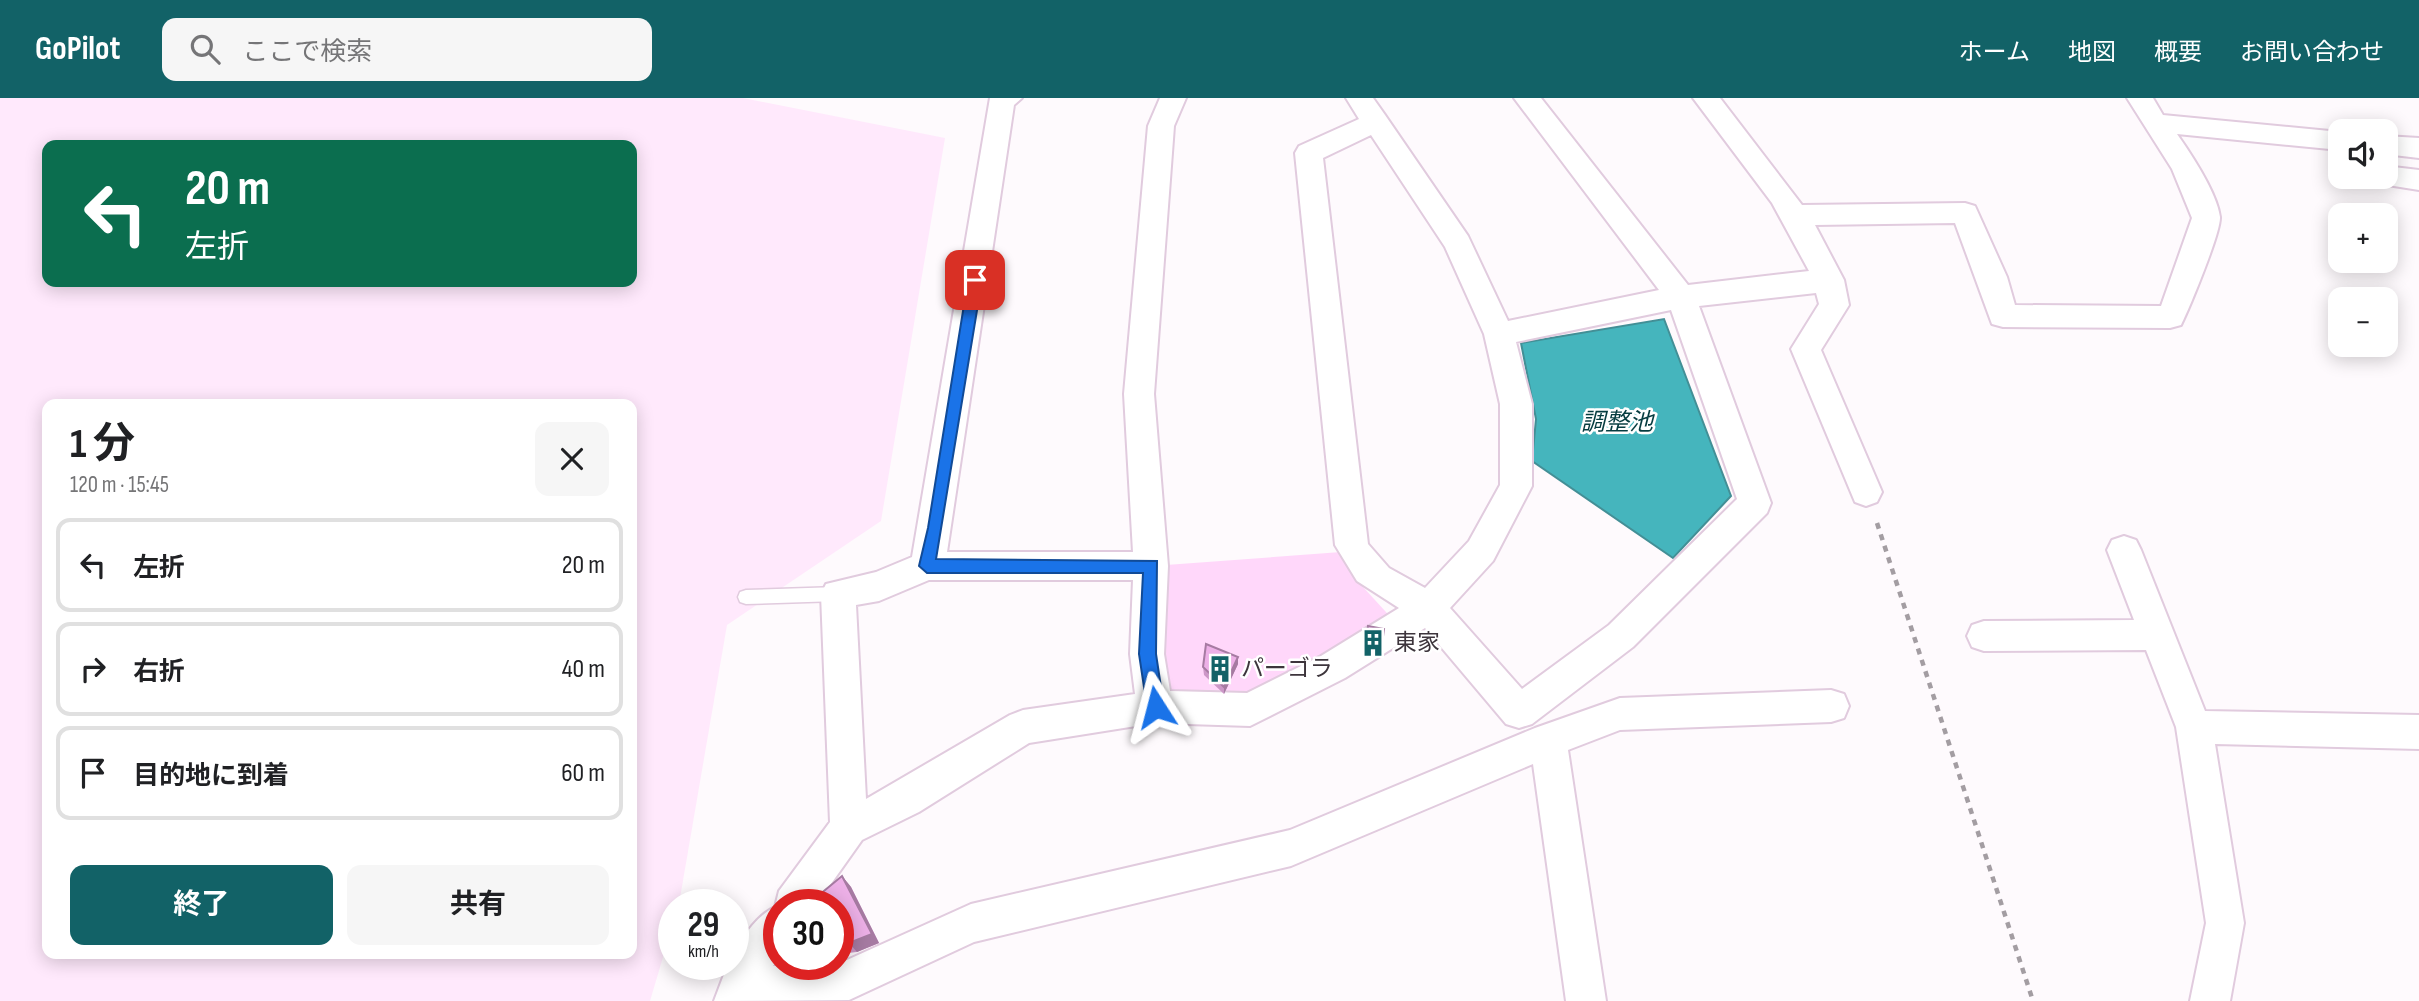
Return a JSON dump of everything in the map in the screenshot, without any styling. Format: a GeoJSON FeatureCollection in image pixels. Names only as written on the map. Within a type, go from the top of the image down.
{"type":"FeatureCollection","features":[{"type":"Feature","properties":{"kind":"street"},"geometry":{"type":"LineString","coordinates":[[927,566],[938,514],[1002,100],[1009,98]]}},
{"type":"Feature","properties":{"kind":"street"},"geometry":{"type":"LineString","coordinates":[[1156,707],[1147,654],[1151,566],[1139,394],[1161,126],[1173,98]]}},
{"type":"Feature","properties":{"kind":"street"},"geometry":{"type":"LineString","coordinates":[[804,889],[849,827],[906,799],[1024,727],[1156,707],[1250,710],[1333,667],[1428,608],[1481,551],[1516,486],[1516,404],[1499,334],[1458,243],[1367,110],[1308,153],[1352,545],[1361,565],[1374,578],[1428,608],[1520,712],[1621,636],[1755,503],[1681,297],[1527,98]]}},
{"type":"Feature","properties":{"kind":"street"},"geometry":{"type":"LineString","coordinates":[[1706,98],[1795,215],[1829,280],[1834,305],[1806,349],[1866,492]]}},
{"type":"Feature","properties":{"kind":"street"},"geometry":{"type":"LineString","coordinates":[[1795,215],[1965,213],[2003,316],[2170,317],[2180,298],[2206,218],[2185,166],[2154,123],[2140,98]]}},
{"type":"Feature","properties":{"kind":"street"},"geometry":{"type":"LineString","coordinates":[[2154,123],[2328,140]]}},
{"type":"Feature","properties":{"kind":"street"},"geometry":{"type":"LineString","coordinates":[[2398,146],[2419,148]]}},
{"type":"Feature","properties":{"kind":"street"},"geometry":{"type":"LineString","coordinates":[[2398,178],[2419,180]]}},
{"type":"Feature","properties":{"kind":"street"},"geometry":{"type":"LineString","coordinates":[[1499,334],[1681,297],[1829,280]]}},
{"type":"Feature","properties":{"kind":"street"},"geometry":{"type":"LineString","coordinates":[[2124,550],[2194,727],[2225,923],[2210,1001]]}},
{"type":"Feature","properties":{"kind":"street"},"geometry":{"type":"LineString","coordinates":[[849,827],[838,594],[879,586],[927,566],[1151,566]]}},
{"type":"Feature","properties":{"kind":"street"},"geometry":{"type":"LineString","coordinates":[[1984,636],[2158,635]]}},
{"type":"Feature","properties":{"kind":"street"},"geometry":{"type":"LineString","coordinates":[[738,987],[849,980],[971,923],[1291,848],[1548,740],[1620,714],[1831,706]]}},
{"type":"Feature","properties":{"kind":"street"},"geometry":{"type":"LineString","coordinates":[[2194,727],[2419,732]]}},
{"type":"Feature","properties":{"kind":"street"},"geometry":{"type":"LineString","coordinates":[[1548,740],[1586,1001]]}},
{"type":"Feature","properties":{"kind":"street"},"geometry":{"type":"LineString","coordinates":[[738,987],[763,949]]}},
{"type":"Feature","properties":{"kind":"lane"},"geometry":{"type":"LineString","coordinates":[[746,597],[838,594]]}},
{"type":"Feature","properties":{"kind":"lane"},"geometry":{"type":"LineString","coordinates":[[738,987],[853,963],[864,958]]}},
{"type":"Feature","properties":{"kind":"path"},"geometry":{"type":"LineString","coordinates":[[1866,492],[2033,1001]]}},
{"type":"Feature","properties":{"kind":"shaded area"},"geometry":{"type":"Polygon","coordinates":[[[0,98],[743,98],[945,138],[881,521],[727,625],[682,889],[658,889],[658,974],[650,1001],[0,1001],[0,98]]]}},
{"type":"Feature","properties":{"kind":"shaded area"},"geometry":{"type":"Polygon","coordinates":[[[1341,552],[1352,575],[1397,624],[1233,704],[1174,703],[1162,651],[1166,565],[1341,552]]]}},
{"type":"Feature","properties":{"kind":"water","name":"調整池"},"geometry":{"type":"Polygon","coordinates":[[[1664,319],[1731,496],[1673,558],[1532,461],[1536,419],[1521,343],[1664,319]]]}},
{"type":"Feature","properties":{"kind":"building"},"geometry":{"type":"Polygon","coordinates":[[[1368,626],[1384,629],[1382,644],[1366,641],[1368,626]]]}},
{"type":"Feature","properties":{"kind":"building","name":"パーゴラ"},"geometry":{"type":"Polygon","coordinates":[[[1206,644],[1238,657],[1224,687],[1203,667],[1206,644]]]}},
{"type":"Feature","properties":{"kind":"building"},"geometry":{"type":"Polygon","coordinates":[[[842,876],[849,889],[826,889],[842,876]]]}},
{"type":"Feature","properties":{"kind":"building"},"geometry":{"type":"Polygon","coordinates":[[[854,899],[872,934],[854,941],[854,899]]]}},
{"type":"Feature","properties":{"kind":"place","name":"東家"},"geometry":{"type":"Point","coordinates":[1373,643]}},
{"type":"Feature","properties":{"kind":"place","name":"パーゴラ"},"geometry":{"type":"Point","coordinates":[1220,669]}},
{"type":"Feature","properties":{"kind":"route"},"geometry":{"type":"LineString","coordinates":[[975,280],[936,528],[927,566],[1151,566],[1147,654],[1156,707]]}}]}
